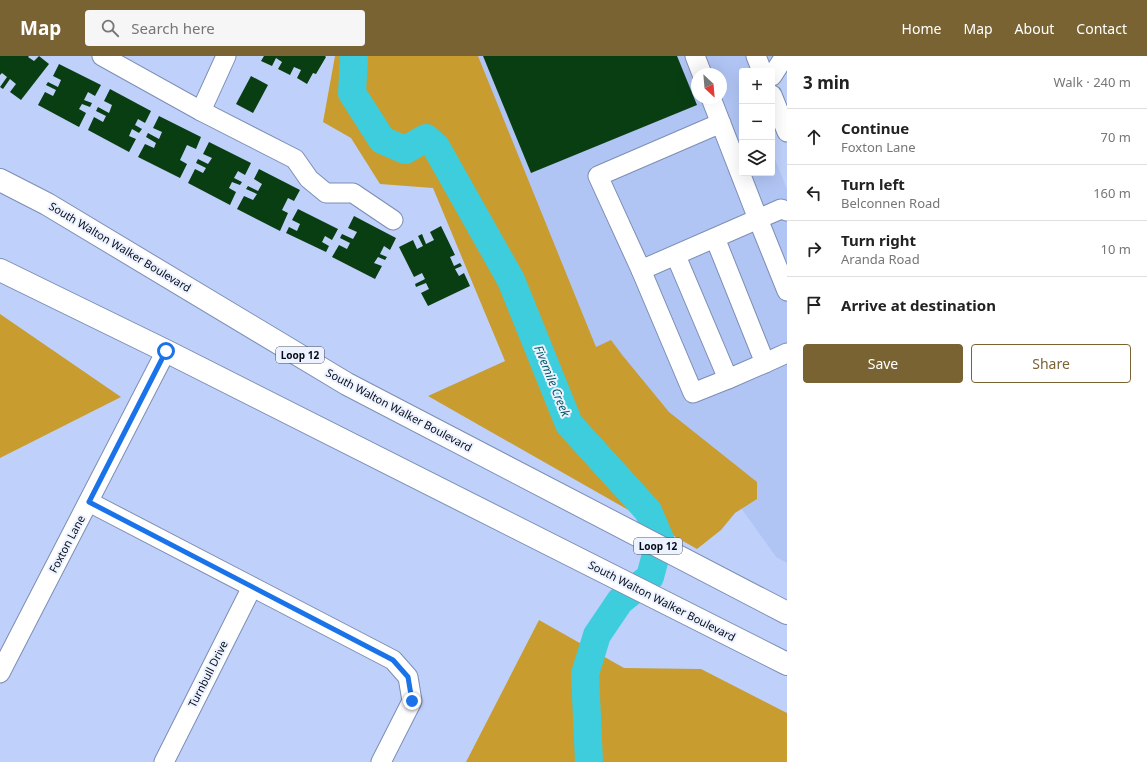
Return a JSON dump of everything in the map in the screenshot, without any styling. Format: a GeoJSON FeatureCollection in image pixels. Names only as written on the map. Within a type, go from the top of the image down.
{"type":"FeatureCollection","features":[{"type":"Feature","properties":{"kind":"main road","name":"South Walton Walker Boulevard"},"geometry":{"type":"LineString","coordinates":[[0,180],[47,204],[347,384],[787,613]]}},
{"type":"Feature","properties":{"kind":"main road","name":"South Walton Walker Boulevard"},"geometry":{"type":"LineString","coordinates":[[0,270],[166,351],[787,664]]}},
{"type":"Feature","properties":{"kind":"street"},"geometry":{"type":"LineString","coordinates":[[102,56],[201,111],[294,159],[309,179],[326,192],[353,193],[393,220]]}},
{"type":"Feature","properties":{"kind":"street"},"geometry":{"type":"LineString","coordinates":[[201,111],[226,56]]}},
{"type":"Feature","properties":{"kind":"street"},"geometry":{"type":"LineString","coordinates":[[695,56],[700,68]]}},
{"type":"Feature","properties":{"kind":"street"},"geometry":{"type":"LineString","coordinates":[[756,56],[761,68]]}},
{"type":"Feature","properties":{"kind":"street"},"geometry":{"type":"LineString","coordinates":[[775,71],[784,56]]}},
{"type":"Feature","properties":{"kind":"street"},"geometry":{"type":"LineString","coordinates":[[775,102],[787,129]]}},
{"type":"Feature","properties":{"kind":"street"},"geometry":{"type":"LineString","coordinates":[[713,104],[787,291]]}},
{"type":"Feature","properties":{"kind":"street"},"geometry":{"type":"LineString","coordinates":[[721,123],[598,176],[641,270],[693,393],[787,353]]}},
{"type":"Feature","properties":{"kind":"street"},"geometry":{"type":"LineString","coordinates":[[641,270],[781,209],[787,211]]}},
{"type":"Feature","properties":{"kind":"street"},"geometry":{"type":"LineString","coordinates":[[716,238],[765,363]]}},
{"type":"Feature","properties":{"kind":"street"},"geometry":{"type":"LineString","coordinates":[[676,256],[728,379]]}},
{"type":"Feature","properties":{"kind":"street","name":"Foxton Lane"},"geometry":{"type":"LineString","coordinates":[[0,673],[166,351]]}},
{"type":"Feature","properties":{"kind":"street"},"geometry":{"type":"LineString","coordinates":[[89,502],[393,660],[408,677],[412,701],[381,762]]}},
{"type":"Feature","properties":{"kind":"street","name":"Turnbull Drive"},"geometry":{"type":"LineString","coordinates":[[164,762],[252,587]]}},
{"type":"Feature","properties":{"kind":"shaded area"},"geometry":{"type":"Polygon","coordinates":[[[335,56],[478,56],[596,347],[611,340],[669,412],[757,482],[757,499],[735,513],[721,530],[697,549],[428,396],[505,361],[433,188],[380,184],[351,138],[323,122],[335,56]]]}},
{"type":"Feature","properties":{"kind":"shaded area"},"geometry":{"type":"Polygon","coordinates":[[[365,56],[787,56],[770,68],[739,68],[739,176],[775,176],[775,159],[787,189],[787,563],[776,557],[729,491],[550,400],[365,56]]]}},
{"type":"Feature","properties":{"kind":"shaded area"},"geometry":{"type":"Polygon","coordinates":[[[0,314],[121,397],[0,458],[0,314]]]}},
{"type":"Feature","properties":{"kind":"shaded area"},"geometry":{"type":"Polygon","coordinates":[[[539,620],[624,668],[701,669],[787,713],[787,762],[466,762],[539,620]]]}},
{"type":"Feature","properties":{"kind":"building"},"geometry":{"type":"Polygon","coordinates":[[[0,56],[29,56],[28,57],[34,61],[39,56],[49,64],[21,100],[10,92],[16,84],[10,79],[3,89],[0,87],[7,77],[2,73],[0,75],[0,56]]]}},
{"type":"Feature","properties":{"kind":"building"},"geometry":{"type":"Polygon","coordinates":[[[264,56],[326,57],[316,74],[313,73],[307,84],[297,78],[301,70],[294,67],[290,75],[278,69],[282,62],[276,58],[272,66],[261,61],[264,56]]]}},
{"type":"Feature","properties":{"kind":"building"},"geometry":{"type":"Polygon","coordinates":[[[483,56],[677,56],[691,90],[691,104],[697,105],[531,173],[483,56]]]}},
{"type":"Feature","properties":{"kind":"building"},"geometry":{"type":"Polygon","coordinates":[[[59,64],[101,85],[95,96],[88,92],[84,100],[92,103],[90,107],[82,104],[79,109],[86,113],[79,127],[38,105],[45,92],[53,96],[56,90],[46,85],[48,82],[58,87],[61,80],[53,76],[59,64]]]}},
{"type":"Feature","properties":{"kind":"building"},"geometry":{"type":"Polygon","coordinates":[[[251,76],[268,85],[253,113],[236,104],[251,76]]]}},
{"type":"Feature","properties":{"kind":"building"},"geometry":{"type":"Polygon","coordinates":[[[110,89],[151,111],[145,123],[138,119],[135,125],[142,129],[139,133],[132,129],[129,136],[136,139],[129,152],[88,130],[94,117],[103,122],[106,116],[96,111],[98,107],[109,113],[112,105],[104,101],[110,89]]]}},
{"type":"Feature","properties":{"kind":"building"},"geometry":{"type":"Polygon","coordinates":[[[159,116],[201,137],[196,149],[187,145],[180,160],[187,164],[180,178],[138,157],[145,144],[154,148],[156,143],[146,137],[148,133],[159,139],[162,132],[153,128],[159,116]]]}},
{"type":"Feature","properties":{"kind":"building"},"geometry":{"type":"Polygon","coordinates":[[[209,142],[251,163],[245,175],[238,171],[234,178],[242,182],[240,185],[232,182],[229,188],[236,192],[230,205],[188,183],[195,169],[203,173],[206,168],[196,163],[198,159],[208,164],[212,158],[203,154],[209,142]]]}},
{"type":"Feature","properties":{"kind":"building"},"geometry":{"type":"Polygon","coordinates":[[[259,169],[300,190],[294,201],[288,198],[282,210],[288,213],[280,231],[237,209],[244,196],[253,200],[257,194],[246,189],[248,186],[258,191],[262,184],[254,179],[259,169]]]}},
{"type":"Feature","properties":{"kind":"building"},"geometry":{"type":"Polygon","coordinates":[[[298,209],[338,229],[332,240],[325,236],[322,242],[329,246],[326,252],[286,233],[289,227],[297,231],[300,224],[292,220],[298,209]]]}},
{"type":"Feature","properties":{"kind":"building"},"geometry":{"type":"Polygon","coordinates":[[[354,216],[396,238],[390,250],[384,246],[380,254],[387,257],[385,260],[378,257],[374,263],[382,266],[375,279],[332,257],[339,245],[347,249],[350,243],[340,238],[342,234],[353,239],[357,232],[348,228],[354,216]]]}},
{"type":"Feature","properties":{"kind":"building"},"geometry":{"type":"Polygon","coordinates":[[[441,226],[455,255],[450,257],[454,266],[460,263],[462,266],[455,269],[459,276],[464,273],[470,286],[428,306],[421,293],[429,289],[426,283],[416,287],[415,284],[425,279],[422,273],[414,277],[399,247],[413,240],[417,249],[423,246],[418,236],[422,234],[426,244],[434,240],[430,232],[441,226]]]}},
{"type":"Feature","properties":{"kind":"waterway","name":"Fivemile Creek"},"geometry":{"type":"LineString","coordinates":[[354,56],[352,93],[382,140],[405,150],[426,138],[436,147],[511,280],[569,424],[648,511],[660,539],[650,577],[620,601],[597,635],[585,674],[589,762]]}},
{"type":"Feature","properties":{"kind":"route"},"geometry":{"type":"LineString","coordinates":[[166,351],[89,502],[393,660],[408,677],[412,701]]}}]}
